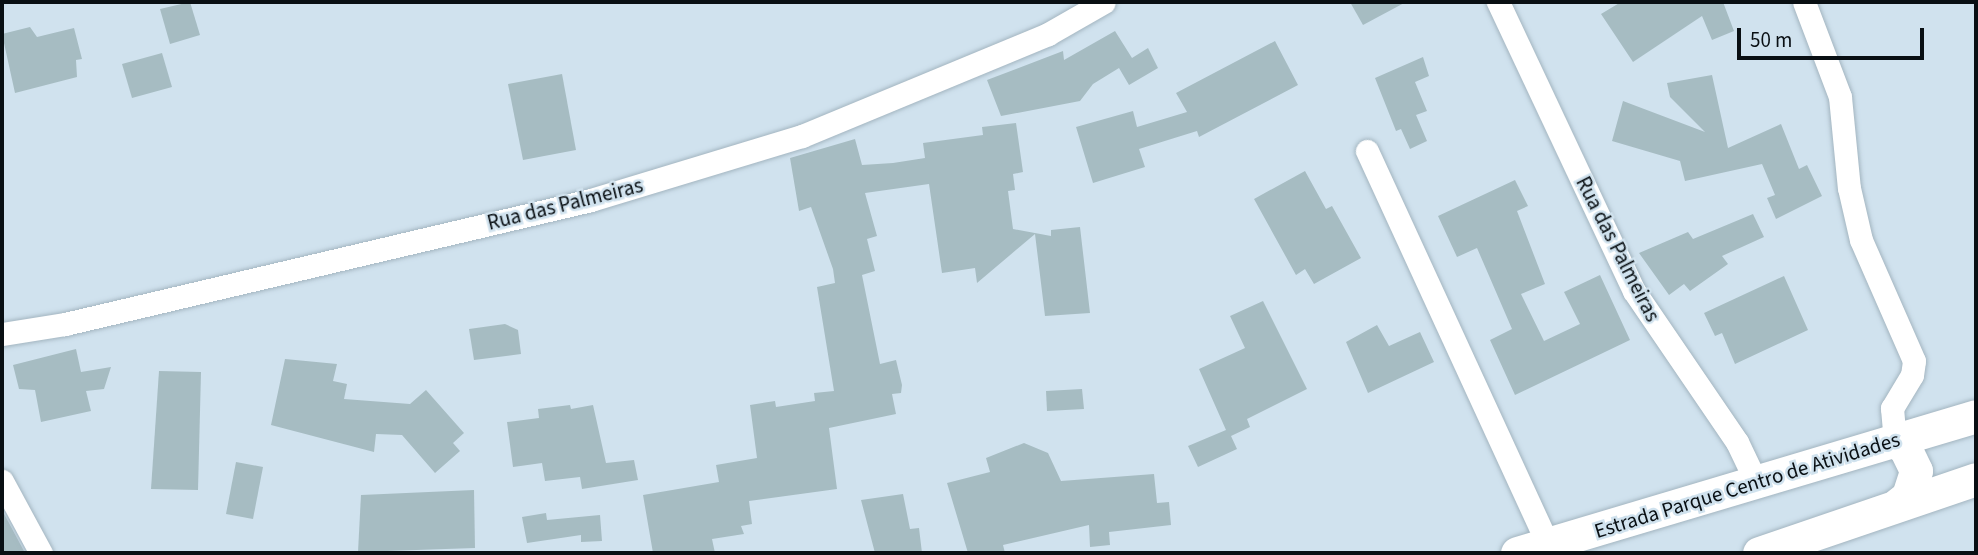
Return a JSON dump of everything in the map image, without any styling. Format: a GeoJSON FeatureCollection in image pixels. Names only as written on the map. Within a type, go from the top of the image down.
{"type":"FeatureCollection","features":[{"type":"Feature","properties":{"kind":"main road","name":"Estrada Parque Centro de Atividades"},"geometry":{"type":"LineString","coordinates":[[1532,549],[1757,484],[1976,416]]}},
{"type":"Feature","properties":{"kind":"main road"},"geometry":{"type":"LineString","coordinates":[[1895,441],[1913,458],[1916,471],[1908,496],[1898,504]]}},
{"type":"Feature","properties":{"kind":"main road"},"geometry":{"type":"LineString","coordinates":[[1759,553],[1976,479]]}},
{"type":"Feature","properties":{"kind":"street","name":"Rua das Palmeiras"},"geometry":{"type":"LineString","coordinates":[[2,334],[65,324],[591,200],[776,145],[1048,34],[1104,2]]}},
{"type":"Feature","properties":{"kind":"street","name":"Rua das Palmeiras"},"geometry":{"type":"LineString","coordinates":[[1499,2],[1634,291],[1737,442],[1757,484]]}},
{"type":"Feature","properties":{"kind":"street"},"geometry":{"type":"LineString","coordinates":[[1804,2],[1840,97],[1849,188],[1859,231],[1914,361],[1912,375],[1892,408],[1895,441]]}},
{"type":"Feature","properties":{"kind":"street"},"geometry":{"type":"LineString","coordinates":[[1367,151],[1532,549]]}},
{"type":"Feature","properties":{"kind":"street"},"geometry":{"type":"LineString","coordinates":[[2,318],[26,329]]}},
{"type":"Feature","properties":{"kind":"street"},"geometry":{"type":"LineString","coordinates":[[2,481],[41,553]]}},
{"type":"Feature","properties":{"kind":"building"},"geometry":{"type":"Polygon","coordinates":[[[190,2],[200,35],[170,44],[160,9],[190,2]]]}},
{"type":"Feature","properties":{"kind":"building"},"geometry":{"type":"Polygon","coordinates":[[[1350,2],[1406,2],[1363,25],[1350,2]]]}},
{"type":"Feature","properties":{"kind":"building"},"geometry":{"type":"Polygon","coordinates":[[[1621,2],[1723,2],[1734,31],[1712,40],[1702,16],[1633,62],[1601,14],[1621,2]]]}},
{"type":"Feature","properties":{"kind":"building"},"geometry":{"type":"Polygon","coordinates":[[[30,27],[37,37],[74,28],[82,59],[76,60],[77,77],[15,93],[2,34],[30,27]]]}},
{"type":"Feature","properties":{"kind":"building"},"geometry":{"type":"Polygon","coordinates":[[[1115,31],[1132,58],[1148,48],[1158,68],[1129,85],[1119,68],[1093,84],[1080,101],[1001,116],[987,80],[1063,51],[1064,60],[1115,31]]]}},
{"type":"Feature","properties":{"kind":"building"},"geometry":{"type":"Polygon","coordinates":[[[1275,41],[1298,85],[1199,137],[1197,131],[1139,149],[1145,167],[1093,183],[1076,127],[1133,111],[1137,127],[1187,112],[1176,93],[1275,41]]]}},
{"type":"Feature","properties":{"kind":"building"},"geometry":{"type":"Polygon","coordinates":[[[162,53],[172,87],[132,98],[122,64],[162,53]]]}},
{"type":"Feature","properties":{"kind":"building"},"geometry":{"type":"Polygon","coordinates":[[[1423,57],[1429,76],[1415,82],[1427,111],[1416,115],[1427,141],[1410,149],[1401,129],[1396,131],[1375,78],[1423,57]]]}},
{"type":"Feature","properties":{"kind":"building"},"geometry":{"type":"Polygon","coordinates":[[[562,74],[576,150],[523,160],[508,84],[562,74]]]}},
{"type":"Feature","properties":{"kind":"building"},"geometry":{"type":"Polygon","coordinates":[[[1712,75],[1728,148],[1781,124],[1799,169],[1807,165],[1822,196],[1776,219],[1767,198],[1775,195],[1762,164],[1685,181],[1680,161],[1612,141],[1623,101],[1705,132],[1670,97],[1667,83],[1712,75]]]}},
{"type":"Feature","properties":{"kind":"building"},"geometry":{"type":"Polygon","coordinates":[[[1016,123],[1023,172],[1013,174],[1015,190],[1008,191],[1013,229],[1051,236],[1051,230],[1080,227],[1090,313],[1045,316],[1035,234],[977,283],[975,268],[942,273],[929,184],[865,193],[877,236],[867,239],[875,271],[862,275],[880,364],[896,360],[902,385],[901,393],[892,394],[896,414],[829,428],[837,489],[749,501],[752,524],[741,526],[744,534],[712,539],[715,553],[653,553],[643,495],[719,482],[716,465],[757,458],[750,405],[775,401],[776,407],[815,401],[814,393],[834,391],[817,287],[835,283],[833,269],[811,207],[799,211],[790,158],[855,139],[862,165],[893,163],[925,158],[923,143],[983,135],[982,127],[1016,123]]]}},
{"type":"Feature","properties":{"kind":"building"},"geometry":{"type":"Polygon","coordinates":[[[1305,171],[1326,209],[1332,206],[1361,258],[1314,284],[1305,269],[1296,275],[1254,199],[1305,171]]]}},
{"type":"Feature","properties":{"kind":"building"},"geometry":{"type":"Polygon","coordinates":[[[1515,180],[1528,206],[1517,211],[1545,284],[1521,294],[1544,341],[1580,324],[1564,292],[1600,275],[1630,340],[1515,395],[1490,340],[1512,329],[1477,248],[1457,257],[1438,216],[1515,180]]]}},
{"type":"Feature","properties":{"kind":"building"},"geometry":{"type":"Polygon","coordinates":[[[1753,214],[1764,237],[1722,256],[1728,264],[1690,291],[1684,284],[1669,295],[1639,253],[1688,232],[1693,239],[1753,214]]]}},
{"type":"Feature","properties":{"kind":"building"},"geometry":{"type":"Polygon","coordinates":[[[1784,276],[1808,330],[1735,364],[1722,333],[1715,336],[1704,313],[1784,276]]]}},
{"type":"Feature","properties":{"kind":"building"},"geometry":{"type":"Polygon","coordinates":[[[1263,301],[1307,389],[1247,419],[1250,427],[1231,436],[1237,449],[1198,467],[1188,446],[1226,430],[1199,369],[1245,348],[1230,316],[1263,301]]]}},
{"type":"Feature","properties":{"kind":"building"},"geometry":{"type":"Polygon","coordinates":[[[505,324],[518,330],[521,354],[474,360],[469,329],[505,324]]]}},
{"type":"Feature","properties":{"kind":"building"},"geometry":{"type":"Polygon","coordinates":[[[1377,325],[1389,346],[1420,332],[1434,362],[1368,393],[1346,342],[1377,325]]]}},
{"type":"Feature","properties":{"kind":"building"},"geometry":{"type":"Polygon","coordinates":[[[76,349],[81,372],[111,367],[104,389],[86,391],[91,411],[41,422],[35,390],[19,389],[13,365],[76,349]]]}},
{"type":"Feature","properties":{"kind":"building"},"geometry":{"type":"Polygon","coordinates":[[[285,359],[337,364],[333,381],[347,384],[344,399],[410,404],[426,390],[464,433],[453,443],[460,451],[435,473],[402,435],[376,434],[374,452],[271,425],[285,359]]]}},
{"type":"Feature","properties":{"kind":"building"},"geometry":{"type":"Polygon","coordinates":[[[159,371],[201,372],[198,490],[151,489],[159,371]]]}},
{"type":"Feature","properties":{"kind":"building"},"geometry":{"type":"Polygon","coordinates":[[[1082,389],[1084,409],[1047,411],[1046,391],[1082,389]]]}},
{"type":"Feature","properties":{"kind":"building"},"geometry":{"type":"Polygon","coordinates":[[[570,405],[571,409],[593,405],[606,463],[634,460],[638,480],[582,489],[580,477],[545,481],[542,463],[513,467],[507,422],[539,418],[538,409],[570,405]]]}},
{"type":"Feature","properties":{"kind":"building"},"geometry":{"type":"Polygon","coordinates":[[[1024,443],[1048,453],[1061,481],[1154,474],[1157,503],[1169,502],[1171,525],[1109,532],[1110,545],[1090,547],[1089,525],[1003,545],[1005,553],[968,553],[947,483],[990,472],[986,458],[1024,443]]]}},
{"type":"Feature","properties":{"kind":"building"},"geometry":{"type":"Polygon","coordinates":[[[236,462],[263,467],[253,519],[226,514],[236,462]]]}},
{"type":"Feature","properties":{"kind":"building"},"geometry":{"type":"Polygon","coordinates":[[[474,490],[475,548],[358,552],[361,495],[474,490]]]}},
{"type":"Feature","properties":{"kind":"building"},"geometry":{"type":"Polygon","coordinates":[[[903,494],[910,529],[919,528],[922,553],[875,553],[861,500],[903,494]]]}},
{"type":"Feature","properties":{"kind":"building"},"geometry":{"type":"Polygon","coordinates":[[[2,510],[24,551],[20,553],[2,553],[2,510]]]}},
{"type":"Feature","properties":{"kind":"building"},"geometry":{"type":"Polygon","coordinates":[[[546,513],[547,520],[600,515],[602,541],[581,542],[581,535],[527,543],[522,517],[546,513]]]}}]}
